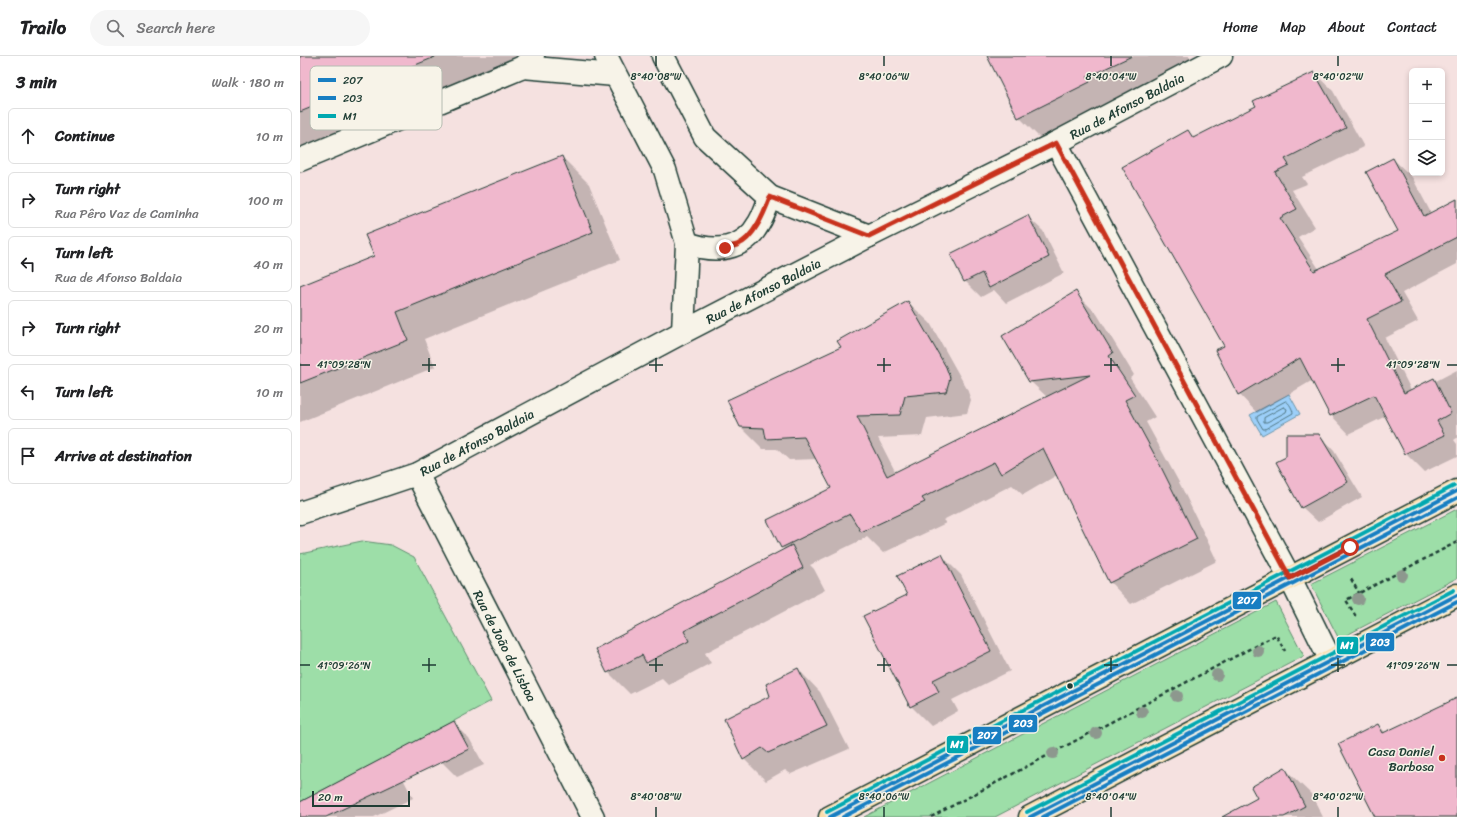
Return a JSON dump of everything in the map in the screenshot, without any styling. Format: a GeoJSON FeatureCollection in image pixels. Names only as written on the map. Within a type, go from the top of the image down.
{"type":"FeatureCollection","features":[{"type":"Feature","properties":{"kind":"main road"},"geometry":{"type":"LineString","coordinates":[[830,817],[1457,491]]}},
{"type":"Feature","properties":{"kind":"main road"},"geometry":{"type":"LineString","coordinates":[[1030,817],[1457,595]]}},
{"type":"Feature","properties":{"kind":"street"},"geometry":{"type":"LineString","coordinates":[[606,56],[665,170],[687,243],[683,332]]}},
{"type":"Feature","properties":{"kind":"street"},"geometry":{"type":"LineString","coordinates":[[663,56],[705,137],[770,197],[869,236]]}},
{"type":"Feature","properties":{"kind":"street","name":"Rua de Afonso Baldaia"},"geometry":{"type":"LineString","coordinates":[[300,513],[417,474],[683,332],[869,236],[1056,143],[1221,56]]}},
{"type":"Feature","properties":{"kind":"street"},"geometry":{"type":"LineString","coordinates":[[442,98],[528,61],[615,75]]}},
{"type":"Feature","properties":{"kind":"street"},"geometry":{"type":"LineString","coordinates":[[300,160],[369,130]]}},
{"type":"Feature","properties":{"kind":"street"},"geometry":{"type":"LineString","coordinates":[[1056,143],[1290,578],[1331,661]]}},
{"type":"Feature","properties":{"kind":"street"},"geometry":{"type":"LineString","coordinates":[[687,243],[698,247],[711,249],[738,244],[750,235],[759,223],[770,197]]}},
{"type":"Feature","properties":{"kind":"street","name":"Rua de João de Lisboa"},"geometry":{"type":"LineString","coordinates":[[417,474],[593,817]]}},
{"type":"Feature","properties":{"kind":"path"},"geometry":{"type":"LineString","coordinates":[[1349,618],[1354,615],[1346,600],[1457,542]]}},
{"type":"Feature","properties":{"kind":"path"},"geometry":{"type":"LineString","coordinates":[[1348,574],[1359,593]]}},
{"type":"Feature","properties":{"kind":"path"},"geometry":{"type":"LineString","coordinates":[[931,817],[1276,635],[1284,652],[1291,648]]}},
{"type":"Feature","properties":{"kind":"green space"},"geometry":{"type":"Polygon","coordinates":[[[1457,509],[1457,578],[1339,639],[1311,584],[1457,509]]]}},
{"type":"Feature","properties":{"kind":"green space"},"geometry":{"type":"Polygon","coordinates":[[[362,541],[391,545],[414,557],[491,701],[300,802],[300,554],[362,541]]]}},
{"type":"Feature","properties":{"kind":"green space"},"geometry":{"type":"Polygon","coordinates":[[[1276,602],[1304,656],[995,817],[864,817],[1276,602]]]}},
{"type":"Feature","properties":{"kind":"water"},"geometry":{"type":"Polygon","coordinates":[[[1289,394],[1300,414],[1262,435],[1250,415],[1289,394]]]}},
{"type":"Feature","properties":{"kind":"building"},"geometry":{"type":"Polygon","coordinates":[[[300,56],[435,56],[413,66],[310,66],[310,108],[300,112],[300,56]]]}},
{"type":"Feature","properties":{"kind":"building"},"geometry":{"type":"Polygon","coordinates":[[[987,56],[1132,56],[1087,77],[1090,82],[1018,118],[987,56]]]}},
{"type":"Feature","properties":{"kind":"building"},"geometry":{"type":"Polygon","coordinates":[[[1314,72],[1346,128],[1285,159],[1289,165],[1275,172],[1297,209],[1280,218],[1314,271],[1398,231],[1366,172],[1393,158],[1424,216],[1457,199],[1457,237],[1385,274],[1401,302],[1367,319],[1404,393],[1434,378],[1451,413],[1437,421],[1445,435],[1405,454],[1374,395],[1330,416],[1300,358],[1238,395],[1215,350],[1224,346],[1122,167],[1188,130],[1193,138],[1256,106],[1253,101],[1314,72]]]}},
{"type":"Feature","properties":{"kind":"building"},"geometry":{"type":"Polygon","coordinates":[[[562,156],[593,232],[397,312],[408,340],[300,383],[300,286],[374,256],[365,235],[562,156]]]}},
{"type":"Feature","properties":{"kind":"building"},"geometry":{"type":"Polygon","coordinates":[[[1028,215],[1049,257],[989,288],[982,273],[964,282],[950,254],[1028,215]]]}},
{"type":"Feature","properties":{"kind":"building"},"geometry":{"type":"Polygon","coordinates":[[[1076,291],[1113,353],[1109,356],[1135,395],[1125,400],[1159,463],[1197,539],[1109,583],[1043,448],[1001,474],[994,462],[922,498],[925,502],[861,532],[850,514],[781,548],[767,520],[831,488],[804,437],[766,439],[764,428],[740,427],[727,400],[841,347],[837,341],[908,301],[946,367],[950,378],[946,392],[905,396],[900,415],[857,416],[887,476],[1090,375],[1029,382],[1002,336],[1076,291]]]}},
{"type":"Feature","properties":{"kind":"building"},"geometry":{"type":"Polygon","coordinates":[[[1286,434],[1319,434],[1348,482],[1301,508],[1276,462],[1286,457],[1286,434]]]}},
{"type":"Feature","properties":{"kind":"building"},"geometry":{"type":"Polygon","coordinates":[[[792,545],[803,568],[684,631],[689,641],[646,663],[642,655],[607,673],[595,649],[792,545]]]}},
{"type":"Feature","properties":{"kind":"building"},"geometry":{"type":"Polygon","coordinates":[[[942,554],[991,651],[933,680],[939,692],[910,707],[863,616],[907,595],[897,576],[942,554]]]}},
{"type":"Feature","properties":{"kind":"building"},"geometry":{"type":"Polygon","coordinates":[[[798,668],[827,726],[768,753],[762,748],[743,760],[724,719],[770,696],[766,684],[798,668]]]}},
{"type":"Feature","properties":{"kind":"building"},"geometry":{"type":"Polygon","coordinates":[[[1457,698],[1457,817],[1375,817],[1338,744],[1378,724],[1383,733],[1457,698]]]}},
{"type":"Feature","properties":{"kind":"building"},"geometry":{"type":"Polygon","coordinates":[[[454,721],[469,749],[326,817],[300,817],[300,802],[454,721]]]}},
{"type":"Feature","properties":{"kind":"building"},"geometry":{"type":"Polygon","coordinates":[[[1285,767],[1305,806],[1284,817],[1222,817],[1257,798],[1251,787],[1285,767]]]}},
{"type":"Feature","properties":{"kind":"transit line","name":"M1"},"geometry":{"type":"LineString","coordinates":[[827,812],[1454,486]]}},
{"type":"Feature","properties":{"kind":"transit line","name":"207"},"geometry":{"type":"LineString","coordinates":[[830,817],[1457,491]]}},
{"type":"Feature","properties":{"kind":"transit line","name":"203"},"geometry":{"type":"LineString","coordinates":[[843,817],[1457,498]]}},
{"type":"Feature","properties":{"kind":"transit line","name":"M1"},"geometry":{"type":"LineString","coordinates":[[1027,812],[1454,590]]}},
{"type":"Feature","properties":{"kind":"transit line","name":"207"},"geometry":{"type":"LineString","coordinates":[[1030,817],[1457,595]]}},
{"type":"Feature","properties":{"kind":"transit line","name":"203"},"geometry":{"type":"LineString","coordinates":[[1043,817],[1457,602]]}},
{"type":"Feature","properties":{"kind":"place","name":"Casa Daniel Barbosa"},"geometry":{"type":"Point","coordinates":[1442,758]}},
{"type":"Feature","properties":{"kind":"route"},"geometry":{"type":"LineString","coordinates":[[725,248],[738,244],[750,235],[759,223],[770,197],[869,236],[1056,143],[1290,578],[1350,547]]}}]}
